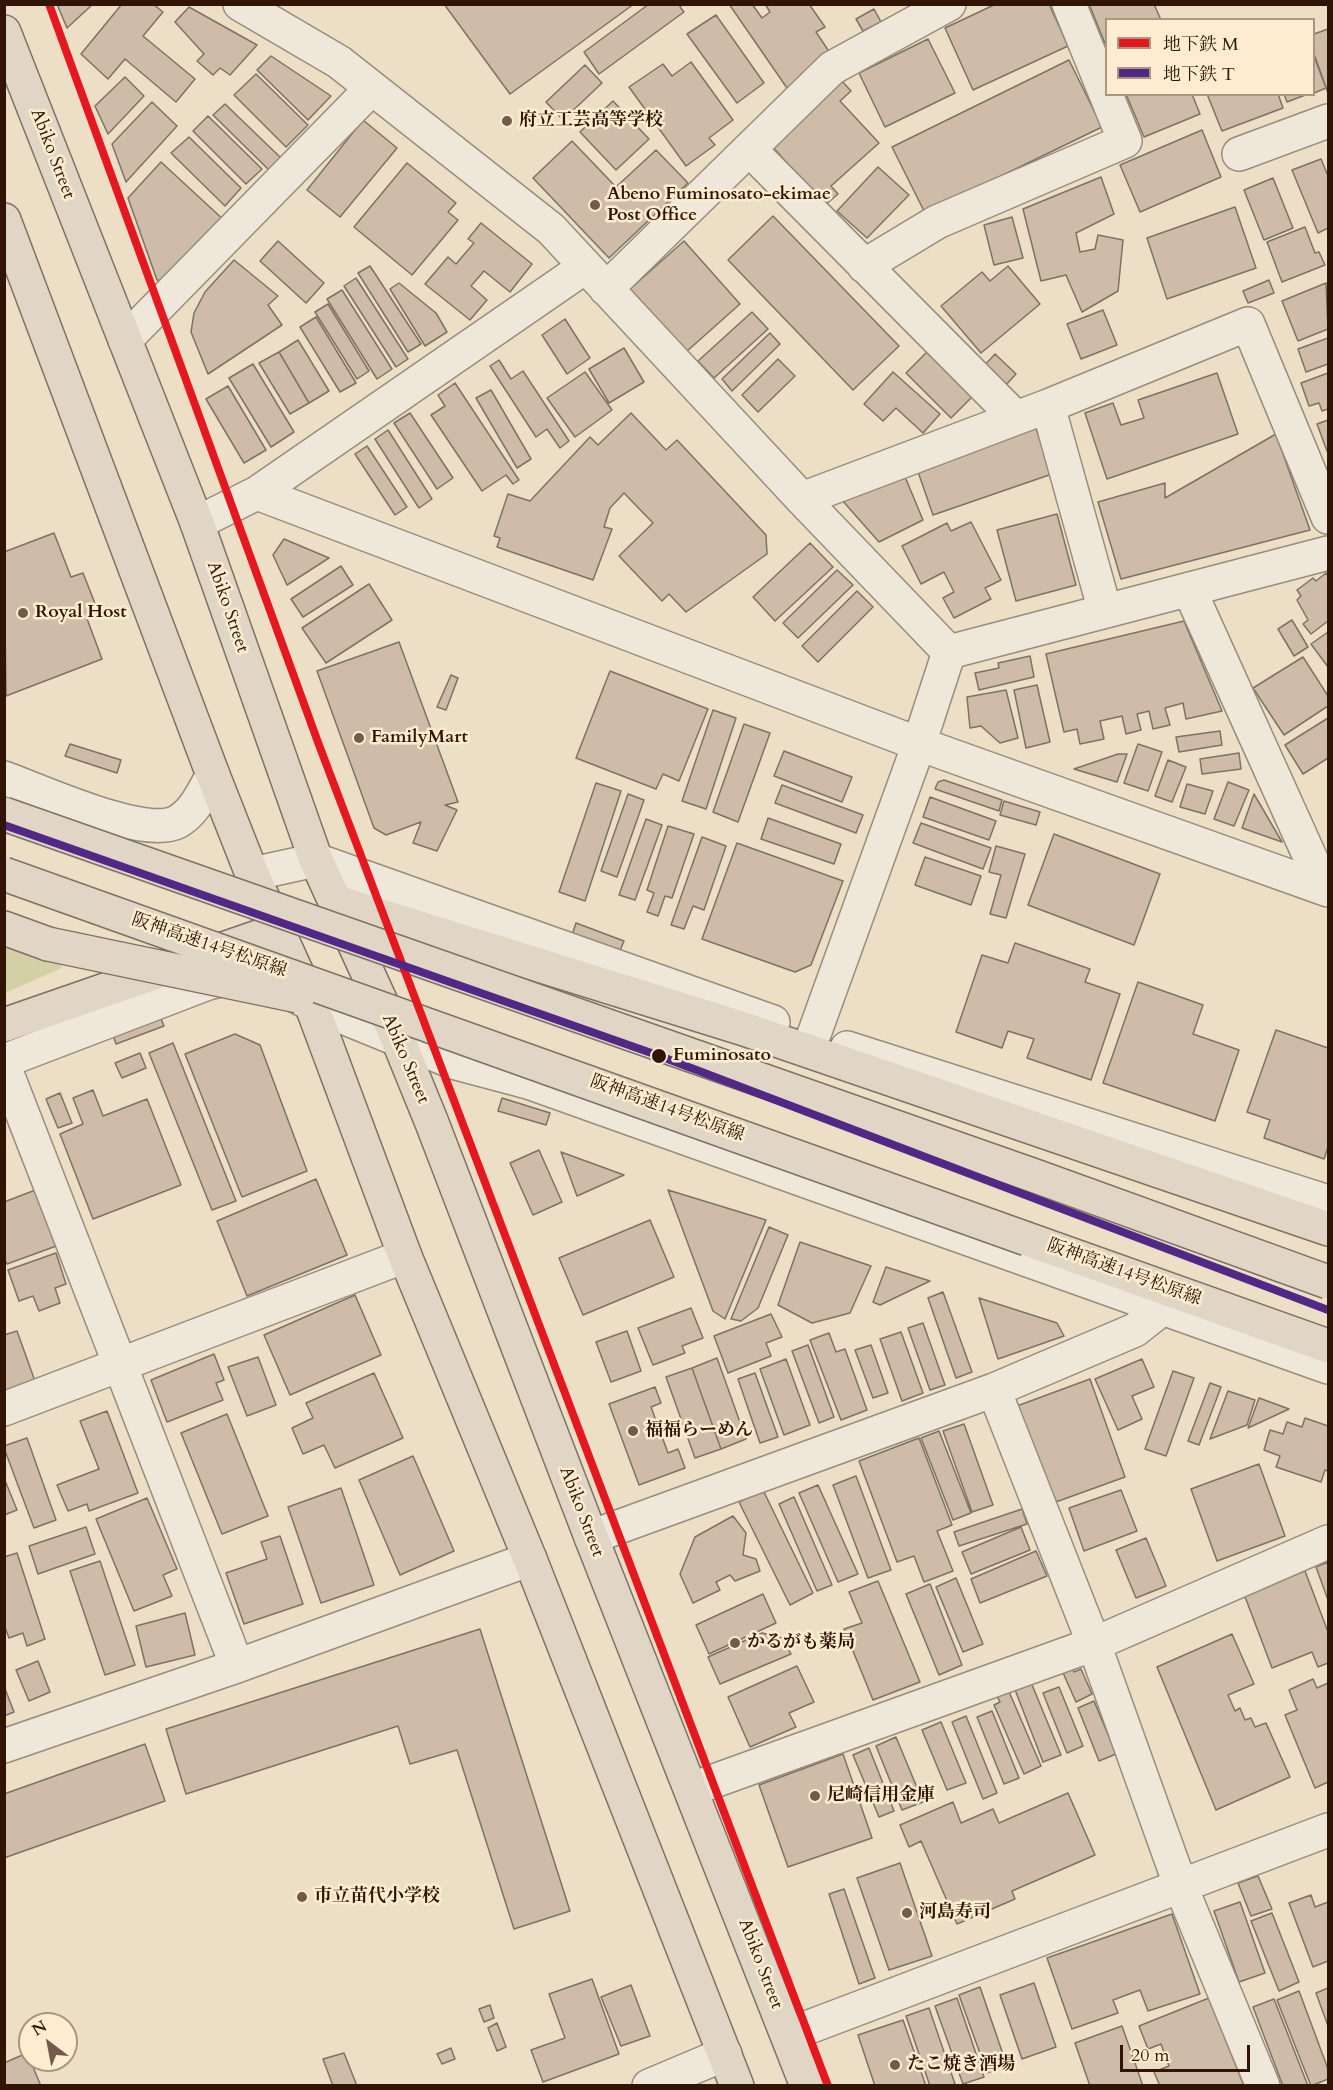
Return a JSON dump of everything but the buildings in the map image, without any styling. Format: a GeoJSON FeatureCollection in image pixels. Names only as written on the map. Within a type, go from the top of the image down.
{"type":"FeatureCollection","features":[{"type":"Feature","properties":{"kind":"main road","name":"Abiko Street"},"geometry":{"type":"LineString","coordinates":[[4,32],[197,523],[316,860],[336,902],[410,1029],[591,1538],[807,2085]]}},
{"type":"Feature","properties":{"kind":"main road"},"geometry":{"type":"LineString","coordinates":[[4,220],[213,775],[252,874],[311,1004],[405,1256],[530,1558],[737,2085]]}},
{"type":"Feature","properties":{"kind":"main road"},"geometry":{"type":"LineString","coordinates":[[4,814],[1027,1173],[1329,1282]]}},
{"type":"Feature","properties":{"kind":"main road","name":"阪神高速14号松原線"},"geometry":{"type":"LineString","coordinates":[[4,874],[410,1029],[1329,1346]]}},
{"type":"Feature","properties":{"kind":"main road"},"geometry":{"type":"LineString","coordinates":[[336,902],[741,1028],[1329,1229]]}},
{"type":"Feature","properties":{"kind":"main road"},"geometry":{"type":"LineString","coordinates":[[4,928],[48,944],[410,1029]]}},
{"type":"Feature","properties":{"kind":"main road"},"geometry":{"type":"LineString","coordinates":[[4,1025],[278,930]]}},
{"type":"Feature","properties":{"kind":"street"},"geometry":{"type":"LineString","coordinates":[[240,4],[339,62],[551,229],[802,499],[949,652]]}},
{"type":"Feature","properties":{"kind":"street"},"geometry":{"type":"LineString","coordinates":[[197,523],[257,493],[596,278],[749,149],[832,68],[949,4]]}},
{"type":"Feature","properties":{"kind":"street"},"geometry":{"type":"LineString","coordinates":[[1069,4],[1105,92]]}},
{"type":"Feature","properties":{"kind":"street"},"geometry":{"type":"LineString","coordinates":[[125,340],[371,89]]}},
{"type":"Feature","properties":{"kind":"street"},"geometry":{"type":"LineString","coordinates":[[864,266],[937,222],[1125,141],[1107,96]]}},
{"type":"Feature","properties":{"kind":"street"},"geometry":{"type":"LineString","coordinates":[[1239,154],[1329,121]]}},
{"type":"Feature","properties":{"kind":"street"},"geometry":{"type":"LineString","coordinates":[[749,149],[1015,417]]}},
{"type":"Feature","properties":{"kind":"street"},"geometry":{"type":"LineString","coordinates":[[802,499],[1048,406],[1248,324],[1329,517]]}},
{"type":"Feature","properties":{"kind":"street"},"geometry":{"type":"LineString","coordinates":[[1048,406],[1105,611]]}},
{"type":"Feature","properties":{"kind":"street"},"geometry":{"type":"LineString","coordinates":[[257,493],[919,744],[1326,889]]}},
{"type":"Feature","properties":{"kind":"street"},"geometry":{"type":"LineString","coordinates":[[949,652],[1329,553]]}},
{"type":"Feature","properties":{"kind":"street"},"geometry":{"type":"LineString","coordinates":[[1189,589],[1326,889]]}},
{"type":"Feature","properties":{"kind":"street"},"geometry":{"type":"LineString","coordinates":[[813,1037],[919,744],[949,652]]}},
{"type":"Feature","properties":{"kind":"street"},"geometry":{"type":"LineString","coordinates":[[4,778],[126,822],[156,827],[175,822],[191,812],[213,775]]}},
{"type":"Feature","properties":{"kind":"street"},"geometry":{"type":"LineString","coordinates":[[252,874],[316,860],[813,1037],[1329,1202]]}},
{"type":"Feature","properties":{"kind":"street"},"geometry":{"type":"LineString","coordinates":[[237,1666],[4,1064],[208,983],[244,974],[276,985],[311,1004],[410,1029],[453,1062],[528,1082],[1329,1367]]}},
{"type":"Feature","properties":{"kind":"street"},"geometry":{"type":"LineString","coordinates":[[4,1409],[405,1256]]}},
{"type":"Feature","properties":{"kind":"street"},"geometry":{"type":"LineString","coordinates":[[591,1538],[994,1390],[1135,1330],[1164,1307]]}},
{"type":"Feature","properties":{"kind":"street"},"geometry":{"type":"LineString","coordinates":[[994,1390],[1094,1644],[1181,1887],[1263,2085]]}},
{"type":"Feature","properties":{"kind":"street"},"geometry":{"type":"LineString","coordinates":[[692,1789],[1094,1644],[1329,1542]]}},
{"type":"Feature","properties":{"kind":"street"},"geometry":{"type":"LineString","coordinates":[[4,1746],[237,1666],[530,1558]]}},
{"type":"Feature","properties":{"kind":"street"},"geometry":{"type":"LineString","coordinates":[[788,2035],[1329,1830]]}},
{"type":"Feature","properties":{"kind":"street"},"geometry":{"type":"LineString","coordinates":[[649,2085],[725,2054]]}},
{"type":"Feature","properties":{"kind":"shaded area"},"geometry":{"type":"Polygon","coordinates":[[[5,914],[39,926],[62,968],[5,993],[5,914]]]}},
{"type":"Feature","properties":{"kind":"metro line","name":"M"},"geometry":{"type":"LineString","coordinates":[[49,4],[319,745],[828,2086]]}},
{"type":"Feature","properties":{"kind":"metro line","name":"T"},"geometry":{"type":"LineString","coordinates":[[4,825],[657,1055],[1328,1310]]}},
{"type":"Feature","properties":{"kind":"place","name":"府立工芸高等学校"},"geometry":{"type":"Point","coordinates":[507,121]}},
{"type":"Feature","properties":{"kind":"place","name":"Abeno Fuminosato-ekimae Post Office"},"geometry":{"type":"Point","coordinates":[595,205]}},
{"type":"Feature","properties":{"kind":"place","name":"Royal Host"},"geometry":{"type":"Point","coordinates":[23,613]}},
{"type":"Feature","properties":{"kind":"place","name":"FamilyMart"},"geometry":{"type":"Point","coordinates":[359,738]}},
{"type":"Feature","properties":{"kind":"place","name":"Fuminosato"},"geometry":{"type":"Point","coordinates":[659,1056]}},
{"type":"Feature","properties":{"kind":"place","name":"福福らーめん"},"geometry":{"type":"Point","coordinates":[633,1431]}},
{"type":"Feature","properties":{"kind":"place","name":"かるがも薬局"},"geometry":{"type":"Point","coordinates":[735,1643]}},
{"type":"Feature","properties":{"kind":"place","name":"尼崎信用金庫"},"geometry":{"type":"Point","coordinates":[815,1796]}},
{"type":"Feature","properties":{"kind":"place","name":"市立苗代小学校"},"geometry":{"type":"Point","coordinates":[302,1897]}},
{"type":"Feature","properties":{"kind":"place","name":"河島寿司"},"geometry":{"type":"Point","coordinates":[907,1913]}},
{"type":"Feature","properties":{"kind":"place","name":"たこ焼き酒場"},"geometry":{"type":"Point","coordinates":[895,2065]}}]}
